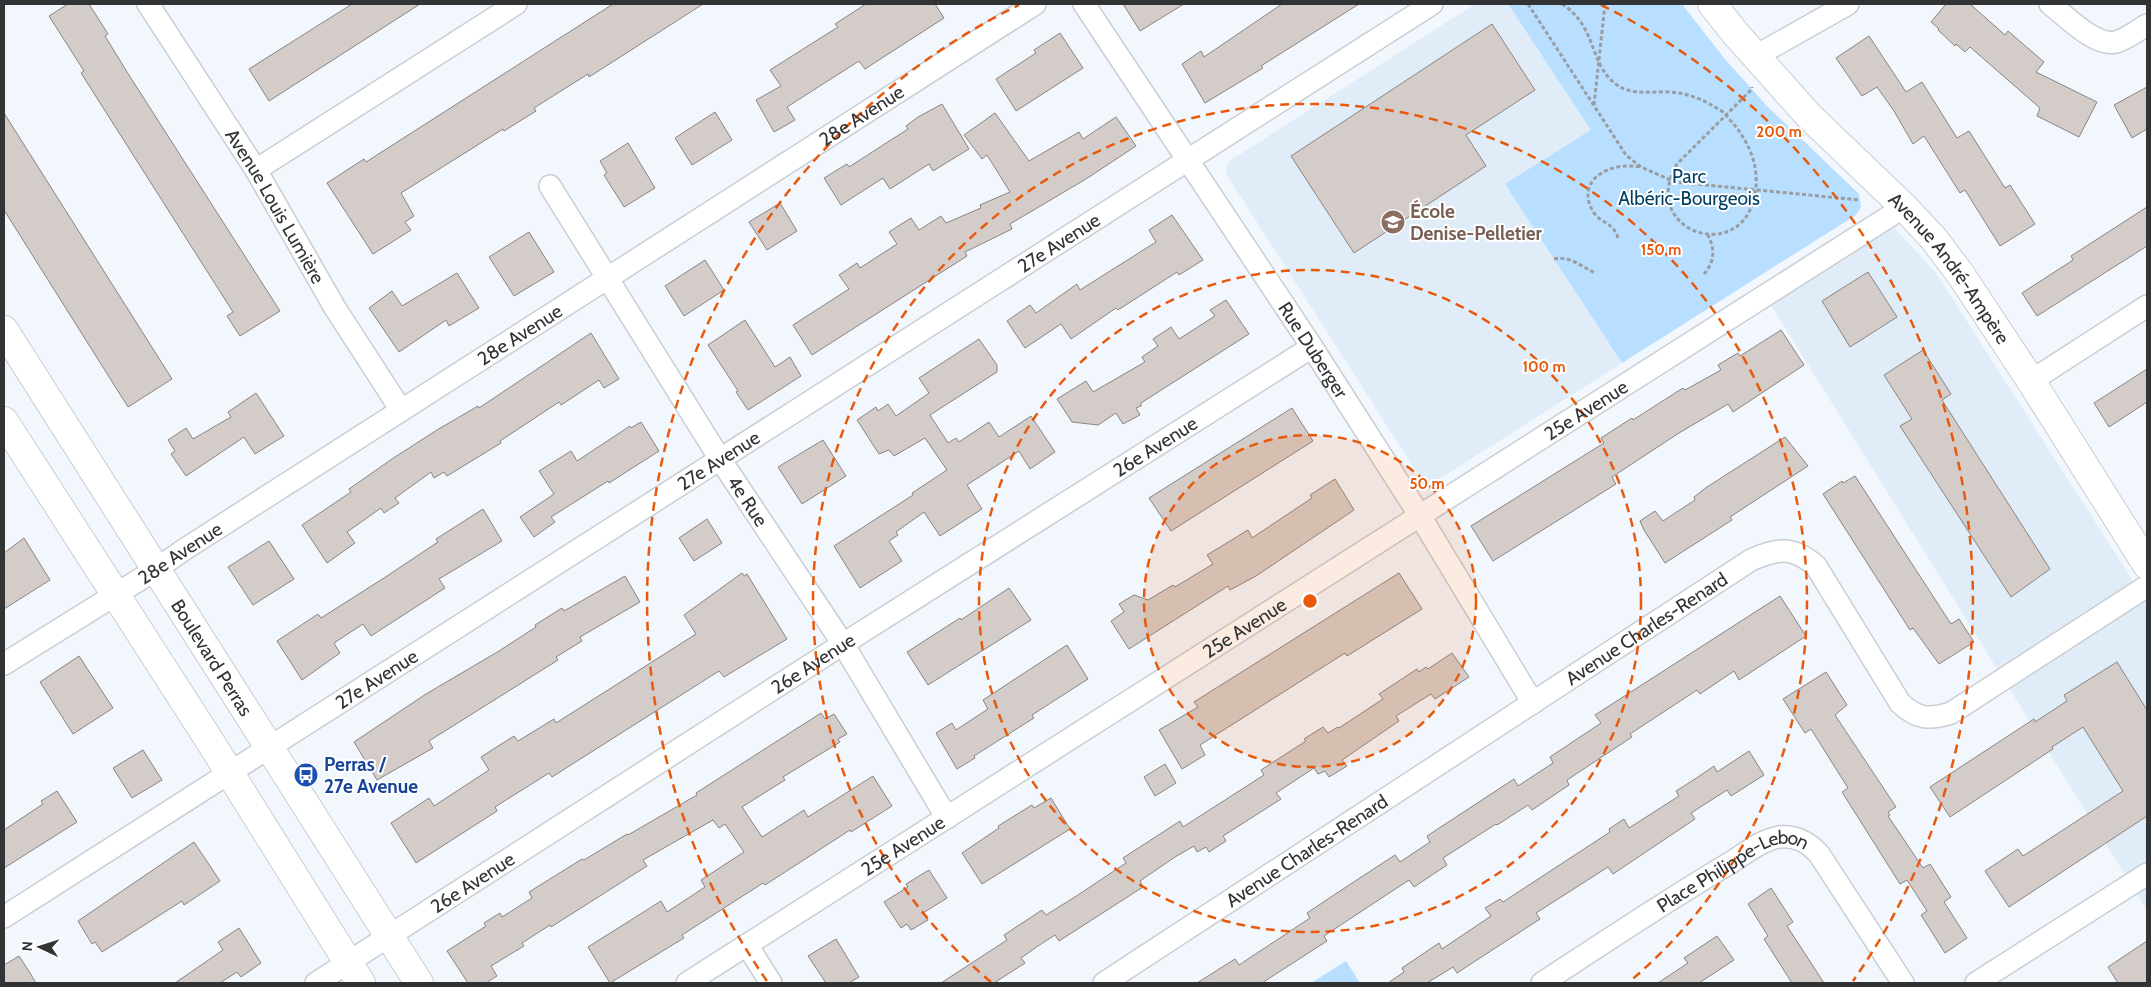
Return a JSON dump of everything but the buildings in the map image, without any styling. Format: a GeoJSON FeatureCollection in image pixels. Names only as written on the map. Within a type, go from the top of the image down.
{"type":"FeatureCollection","features":[{"type":"Feature","properties":{"kind":"main road","name":"Avenue André-Ampère"},"geometry":{"type":"LineString","coordinates":[[1712,4],[1809,116],[1904,207],[1934,239],[2031,380],[2147,565]]}},
{"type":"Feature","properties":{"kind":"main road","name":"Boulevard Perras"},"geometry":{"type":"LineString","coordinates":[[4,330],[419,983]]}},
{"type":"Feature","properties":{"kind":"main road"},"geometry":{"type":"LineString","coordinates":[[4,421],[229,773],[354,973]]}},
{"type":"Feature","properties":{"kind":"street","name":"Avenue Louis Lumière"},"geometry":{"type":"LineString","coordinates":[[148,4],[256,170],[335,308],[401,410]]}},
{"type":"Feature","properties":{"kind":"street"},"geometry":{"type":"LineString","coordinates":[[256,170],[516,4]]}},
{"type":"Feature","properties":{"kind":"street","name":"28e Avenue"},"geometry":{"type":"LineString","coordinates":[[4,664],[155,570],[1035,4]]}},
{"type":"Feature","properties":{"kind":"street","name":"Rue Duberger"},"geometry":{"type":"LineString","coordinates":[[1084,4],[1312,347],[1420,516],[1533,703]]}},
{"type":"Feature","properties":{"kind":"street","name":"27e Avenue"},"geometry":{"type":"LineString","coordinates":[[4,917],[1432,4]]}},
{"type":"Feature","properties":{"kind":"street"},"geometry":{"type":"LineString","coordinates":[[1756,56],[1848,4]]}},
{"type":"Feature","properties":{"kind":"street"},"geometry":{"type":"LineString","coordinates":[[2050,4],[2093,37],[2104,41],[2114,42],[2123,39],[2147,25]]}},
{"type":"Feature","properties":{"kind":"street","name":"4e Rue"},"geometry":{"type":"LineString","coordinates":[[550,186],[720,459],[843,644],[947,818]]}},
{"type":"Feature","properties":{"kind":"street","name":"25e Avenue"},"geometry":{"type":"LineString","coordinates":[[687,983],[1904,207]]}},
{"type":"Feature","properties":{"kind":"street"},"geometry":{"type":"LineString","coordinates":[[2031,380],[2147,306]]}},
{"type":"Feature","properties":{"kind":"street","name":"26e Avenue"},"geometry":{"type":"LineString","coordinates":[[316,983],[354,973],[389,935],[1312,347]]}},
{"type":"Feature","properties":{"kind":"street","name":"Avenue Charles-Renard"},"geometry":{"type":"LineString","coordinates":[[1104,983],[1751,560],[1769,552],[1786,551],[1804,555],[1816,566],[1900,703],[1911,713],[1922,717],[1937,717],[1951,712],[2147,586]]}},
{"type":"Feature","properties":{"kind":"street","name":"Place Philippe-Lebon"},"geometry":{"type":"LineString","coordinates":[[1542,983],[1679,893],[1762,844],[1778,837],[1794,838],[1808,843],[1819,854],[1903,983]]}},
{"type":"Feature","properties":{"kind":"street"},"geometry":{"type":"LineString","coordinates":[[1976,983],[2147,874]]}},
{"type":"Feature","properties":{"kind":"street"},"geometry":{"type":"LineString","coordinates":[[747,945],[771,983]]}},
{"type":"Feature","properties":{"kind":"path"},"geometry":{"type":"LineString","coordinates":[[1528,4],[1626,155],[1641,167],[1670,180],[1862,200]]}},
{"type":"Feature","properties":{"kind":"path"},"geometry":{"type":"LineString","coordinates":[[1562,4],[1583,23],[1601,70],[1627,90],[1637,92],[1670,92],[1696,97],[1726,115],[1744,136],[1754,162],[1755,190],[1751,211],[1740,225],[1718,234],[1708,235],[1686,228],[1678,220],[1668,199],[1670,180],[1677,164],[1726,115],[1752,89],[1756,56]]}},
{"type":"Feature","properties":{"kind":"path"},"geometry":{"type":"LineString","coordinates":[[1594,105],[1605,4]]}},
{"type":"Feature","properties":{"kind":"path"},"geometry":{"type":"LineString","coordinates":[[1618,238],[1612,226],[1595,214],[1589,199],[1590,190],[1596,176],[1609,168],[1625,165],[1641,167]]}},
{"type":"Feature","properties":{"kind":"path"},"geometry":{"type":"LineString","coordinates":[[1704,274],[1713,260],[1714,252],[1708,235]]}},
{"type":"Feature","properties":{"kind":"path"},"geometry":{"type":"LineString","coordinates":[[1554,260],[1562,257],[1595,273]]}},
{"type":"Feature","properties":{"kind":"shaded area","name":"École Denise-Pelletier"},"geometry":{"type":"Polygon","coordinates":[[[1475,4],[1508,4],[1592,130],[1506,184],[1622,363],[1438,480],[1426,481],[1419,476],[1226,172],[1227,165],[1231,160],[1475,4]]]}},
{"type":"Feature","properties":{"kind":"shaded area"},"geometry":{"type":"Polygon","coordinates":[[[1894,227],[1936,273],[2147,603],[2147,910],[1771,305],[1894,227]]]}},
{"type":"Feature","properties":{"kind":"green space","name":"Parc Albéric-Bourgeois"},"geometry":{"type":"Polygon","coordinates":[[[1508,4],[1682,4],[1724,58],[1767,106],[1859,194],[1861,207],[1856,215],[1622,363],[1505,184],[1591,130],[1508,4]]]}},
{"type":"Feature","properties":{"kind":"green space"},"geometry":{"type":"Polygon","coordinates":[[[1346,961],[1360,983],[1311,983],[1346,961]]]}},
{"type":"Feature","properties":{"kind":"place","name":"École Denise-Pelletier"},"geometry":{"type":"Point","coordinates":[1393,222]}},
{"type":"Feature","properties":{"kind":"place","name":"Perras / 27e Avenue"},"geometry":{"type":"Point","coordinates":[306,775]}}]}
